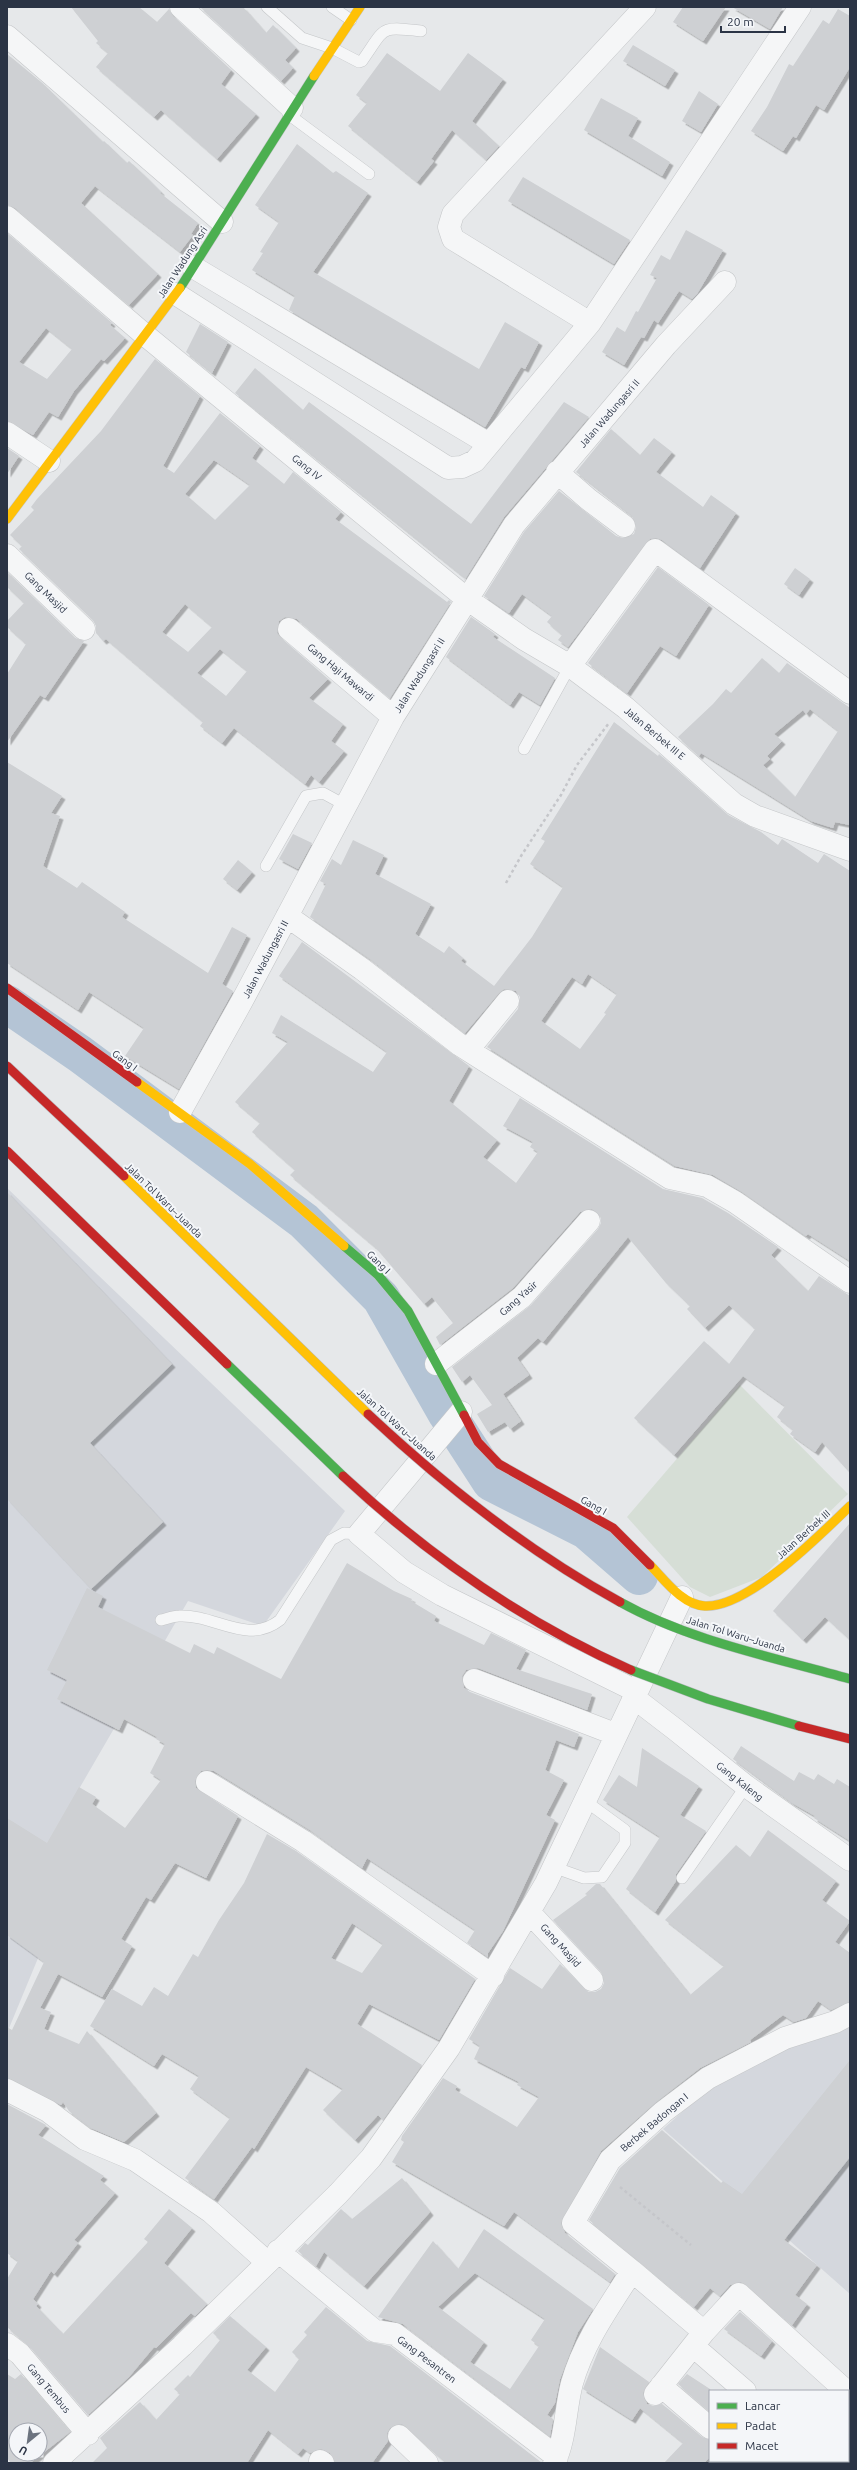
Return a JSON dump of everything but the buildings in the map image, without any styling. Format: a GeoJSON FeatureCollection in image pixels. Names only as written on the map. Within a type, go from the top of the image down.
{"type":"FeatureCollection","features":[{"type":"Feature","properties":{"kind":"main road","name":"Jalan Wadung Asri"},"geometry":{"type":"LineString","coordinates":[[7,519],[49,461],[176,294],[290,111],[360,7]]}},
{"type":"Feature","properties":{"kind":"main road","name":"Gang I"},"geometry":{"type":"LineString","coordinates":[[7,988],[250,1164],[378,1275],[408,1311],[436,1364],[458,1415],[478,1442],[499,1464],[613,1528],[682,1597]]}},
{"type":"Feature","properties":{"kind":"main road","name":"Jalan Tol Waru–Juanda"},"geometry":{"type":"LineString","coordinates":[[7,1066],[375,1422],[456,1492],[554,1564],[623,1604],[694,1635],[850,1679]]}},
{"type":"Feature","properties":{"kind":"main road"},"geometry":{"type":"LineString","coordinates":[[7,1152],[333,1465],[414,1537],[458,1571],[501,1599],[575,1643],[644,1674],[694,1694],[850,1739]]}},
{"type":"Feature","properties":{"kind":"main road","name":"Jalan Berbek III"},"geometry":{"type":"LineString","coordinates":[[682,1597],[704,1606],[726,1602],[761,1583],[794,1559],[850,1506]]}},
{"type":"Feature","properties":{"kind":"street"},"geometry":{"type":"LineString","coordinates":[[181,7],[290,111]]}},
{"type":"Feature","properties":{"kind":"street"},"geometry":{"type":"LineString","coordinates":[[590,322],[453,240],[449,227],[453,214],[645,7]]}},
{"type":"Feature","properties":{"kind":"street"},"geometry":{"type":"LineString","coordinates":[[176,294],[448,468],[462,467],[475,461],[590,322],[800,7]]}},
{"type":"Feature","properties":{"kind":"street"},"geometry":{"type":"LineString","coordinates":[[7,36],[222,222]]}},
{"type":"Feature","properties":{"kind":"street","name":"Gang IV"},"geometry":{"type":"LineString","coordinates":[[7,217],[145,335],[468,599]]}},
{"type":"Feature","properties":{"kind":"street"},"geometry":{"type":"LineString","coordinates":[[193,267],[489,444]]}},
{"type":"Feature","properties":{"kind":"street","name":"Jalan Wadungasri II"},"geometry":{"type":"LineString","coordinates":[[180,1112],[393,717],[514,525],[557,472],[666,345],[725,282]]}},
{"type":"Feature","properties":{"kind":"street"},"geometry":{"type":"LineString","coordinates":[[7,433],[49,461]]}},
{"type":"Feature","properties":{"kind":"street"},"geometry":{"type":"LineString","coordinates":[[557,472],[588,499],[624,526]]}},
{"type":"Feature","properties":{"kind":"street"},"geometry":{"type":"LineString","coordinates":[[570,666],[656,550],[850,693]]}},
{"type":"Feature","properties":{"kind":"street","name":"Gang Masjid"},"geometry":{"type":"LineString","coordinates":[[7,555],[84,629]]}},
{"type":"Feature","properties":{"kind":"street","name":"Jalan Berbek III E"},"geometry":{"type":"LineString","coordinates":[[468,599],[524,639],[570,666],[626,708],[734,804],[755,816],[850,850]]}},
{"type":"Feature","properties":{"kind":"street","name":"Gang Haji Mawardi"},"geometry":{"type":"LineString","coordinates":[[289,629],[393,717]]}},
{"type":"Feature","properties":{"kind":"street"},"geometry":{"type":"LineString","coordinates":[[287,916],[362,969],[468,1050],[670,1178],[707,1186],[735,1202],[850,1282]]}},
{"type":"Feature","properties":{"kind":"street"},"geometry":{"type":"LineString","coordinates":[[468,1050],[508,1001]]}},
{"type":"Feature","properties":{"kind":"street","name":"Gang Yasir"},"geometry":{"type":"LineString","coordinates":[[436,1364],[522,1297],[589,1221]]}},
{"type":"Feature","properties":{"kind":"street"},"geometry":{"type":"LineString","coordinates":[[359,1534],[458,1415]]}},
{"type":"Feature","properties":{"kind":"street","name":"Gang Kaleng"},"geometry":{"type":"LineString","coordinates":[[359,1534],[404,1572],[442,1595],[634,1694],[746,1786],[850,1860]]}},
{"type":"Feature","properties":{"kind":"street"},"geometry":{"type":"LineString","coordinates":[[54,2463],[88,2434],[273,2257],[338,2194],[371,2158],[449,2048],[493,1976],[529,1912],[553,1867],[634,1694],[682,1597]]}},
{"type":"Feature","properties":{"kind":"street"},"geometry":{"type":"LineString","coordinates":[[474,1680],[615,1734]]}},
{"type":"Feature","properties":{"kind":"street"},"geometry":{"type":"LineString","coordinates":[[207,1782],[303,1840],[493,1976]]}},
{"type":"Feature","properties":{"kind":"street","name":"Gang Masjid"},"geometry":{"type":"LineString","coordinates":[[529,1912],[592,1980]]}},
{"type":"Feature","properties":{"kind":"street","name":"Berbek Badongan I"},"geometry":{"type":"LineString","coordinates":[[632,2270],[573,2224],[610,2160],[634,2136],[708,2078],[785,2038],[835,2022],[850,2014]]}},
{"type":"Feature","properties":{"kind":"street","name":"Gang Pesantren"},"geometry":{"type":"LineString","coordinates":[[7,2090],[48,2111],[85,2139],[135,2160],[211,2212],[375,2331],[395,2334],[556,2460]]}},
{"type":"Feature","properties":{"kind":"street"},"geometry":{"type":"LineString","coordinates":[[556,2460],[572,2384],[581,2357],[599,2320],[632,2270],[744,2390]]}},
{"type":"Feature","properties":{"kind":"street"},"geometry":{"type":"LineString","coordinates":[[709,2427],[658,2390],[698,2339],[739,2294],[845,2390]]}},
{"type":"Feature","properties":{"kind":"street","name":"Gang Tembus"},"geometry":{"type":"LineString","coordinates":[[7,2344],[20,2354],[88,2434]]}},
{"type":"Feature","properties":{"kind":"street"},"geometry":{"type":"LineString","coordinates":[[399,2436],[427,2463]]}},
{"type":"Feature","properties":{"kind":"lane"},"geometry":{"type":"LineString","coordinates":[[267,7],[302,38],[332,48],[360,62],[385,30],[392,28],[421,31]]}},
{"type":"Feature","properties":{"kind":"lane"},"geometry":{"type":"LineString","coordinates":[[332,7],[350,20]]}},
{"type":"Feature","properties":{"kind":"lane"},"geometry":{"type":"LineString","coordinates":[[290,111],[369,174]]}},
{"type":"Feature","properties":{"kind":"lane"},"geometry":{"type":"LineString","coordinates":[[524,749],[570,666]]}},
{"type":"Feature","properties":{"kind":"lane"},"geometry":{"type":"LineString","coordinates":[[266,866],[306,796],[323,792],[345,805]]}},
{"type":"Feature","properties":{"kind":"lane"},"geometry":{"type":"LineString","coordinates":[[161,1620],[178,1616],[206,1619],[255,1632],[270,1628],[280,1620],[331,1540],[344,1533],[359,1534]]}},
{"type":"Feature","properties":{"kind":"lane"},"geometry":{"type":"LineString","coordinates":[[682,1878],[746,1786]]}},
{"type":"Feature","properties":{"kind":"lane"},"geometry":{"type":"LineString","coordinates":[[553,1867],[584,1878],[602,1877],[625,1843],[626,1830],[584,1800]]}},
{"type":"Feature","properties":{"kind":"path"},"geometry":{"type":"LineString","coordinates":[[506,883],[521,856],[561,795],[577,765],[612,719],[626,708]]}},
{"type":"Feature","properties":{"kind":"path"},"geometry":{"type":"LineString","coordinates":[[602,2172],[691,2245]]}},
{"type":"Feature","properties":{"kind":"shaded area"},"geometry":{"type":"Polygon","coordinates":[[[7,1188],[345,1511],[263,1626],[188,1601],[54,1832],[77,1864],[7,2033],[7,1188]]]}},
{"type":"Feature","properties":{"kind":"shaded area"},"geometry":{"type":"Polygon","coordinates":[[[740,1385],[848,1494],[762,1577],[710,1597],[690,1587],[627,1517],[740,1385]]]}},
{"type":"Feature","properties":{"kind":"shaded area"},"geometry":{"type":"Polygon","coordinates":[[[850,2026],[850,2294],[663,2129],[734,2066],[850,2026]]]}},
{"type":"Feature","properties":{"kind":"shaded area"},"geometry":{"type":"Polygon","coordinates":[[[850,2416],[850,2463],[814,2463],[849,2462],[850,2416]]]}},
{"type":"Feature","properties":{"kind":"waterway"},"geometry":{"type":"LineString","coordinates":[[7,1004],[80,1054],[304,1221],[381,1298],[447,1414],[491,1482],[586,1530],[639,1576]]}},
{"type":"Feature","properties":{"kind":"traffic: fast"},"geometry":{"type":"LineString","coordinates":[[180,288],[314,76]]}},
{"type":"Feature","properties":{"kind":"traffic: fast"},"geometry":{"type":"LineString","coordinates":[[344,1246],[378,1275],[408,1311],[464,1415]]}},
{"type":"Feature","properties":{"kind":"traffic: fast"},"geometry":{"type":"LineString","coordinates":[[227,1364],[343,1476]]}},
{"type":"Feature","properties":{"kind":"traffic: fast"},"geometry":{"type":"LineString","coordinates":[[620,1602],[647,1616],[703,1638],[850,1679]]}},
{"type":"Feature","properties":{"kind":"traffic: fast"},"geometry":{"type":"LineString","coordinates":[[631,1670],[708,1699],[799,1726]]}},
{"type":"Feature","properties":{"kind":"traffic: slow"},"geometry":{"type":"LineString","coordinates":[[314,76],[360,7]]}},
{"type":"Feature","properties":{"kind":"traffic: slow"},"geometry":{"type":"LineString","coordinates":[[7,519],[180,288]]}},
{"type":"Feature","properties":{"kind":"traffic: slow"},"geometry":{"type":"LineString","coordinates":[[137,1082],[250,1164],[344,1246]]}},
{"type":"Feature","properties":{"kind":"traffic: slow"},"geometry":{"type":"LineString","coordinates":[[124,1176],[368,1414]]}},
{"type":"Feature","properties":{"kind":"traffic: slow"},"geometry":{"type":"LineString","coordinates":[[650,1565],[667,1584],[689,1601],[697,1605],[705,1606],[722,1603],[742,1595],[762,1583],[782,1568],[850,1506]]}},
{"type":"Feature","properties":{"kind":"traffic: jam"},"geometry":{"type":"LineString","coordinates":[[7,988],[137,1082]]}},
{"type":"Feature","properties":{"kind":"traffic: jam"},"geometry":{"type":"LineString","coordinates":[[7,1066],[124,1176]]}},
{"type":"Feature","properties":{"kind":"traffic: jam"},"geometry":{"type":"LineString","coordinates":[[7,1151],[227,1364]]}},
{"type":"Feature","properties":{"kind":"traffic: jam"},"geometry":{"type":"LineString","coordinates":[[368,1414],[427,1467],[488,1516],[552,1561],[620,1602]]}},
{"type":"Feature","properties":{"kind":"traffic: jam"},"geometry":{"type":"LineString","coordinates":[[464,1415],[478,1442],[499,1464],[613,1528],[650,1565]]}},
{"type":"Feature","properties":{"kind":"traffic: jam"},"geometry":{"type":"LineString","coordinates":[[343,1476],[409,1533],[479,1585],[553,1631],[631,1670]]}},
{"type":"Feature","properties":{"kind":"traffic: jam"},"geometry":{"type":"LineString","coordinates":[[799,1726],[850,1739]]}}]}
